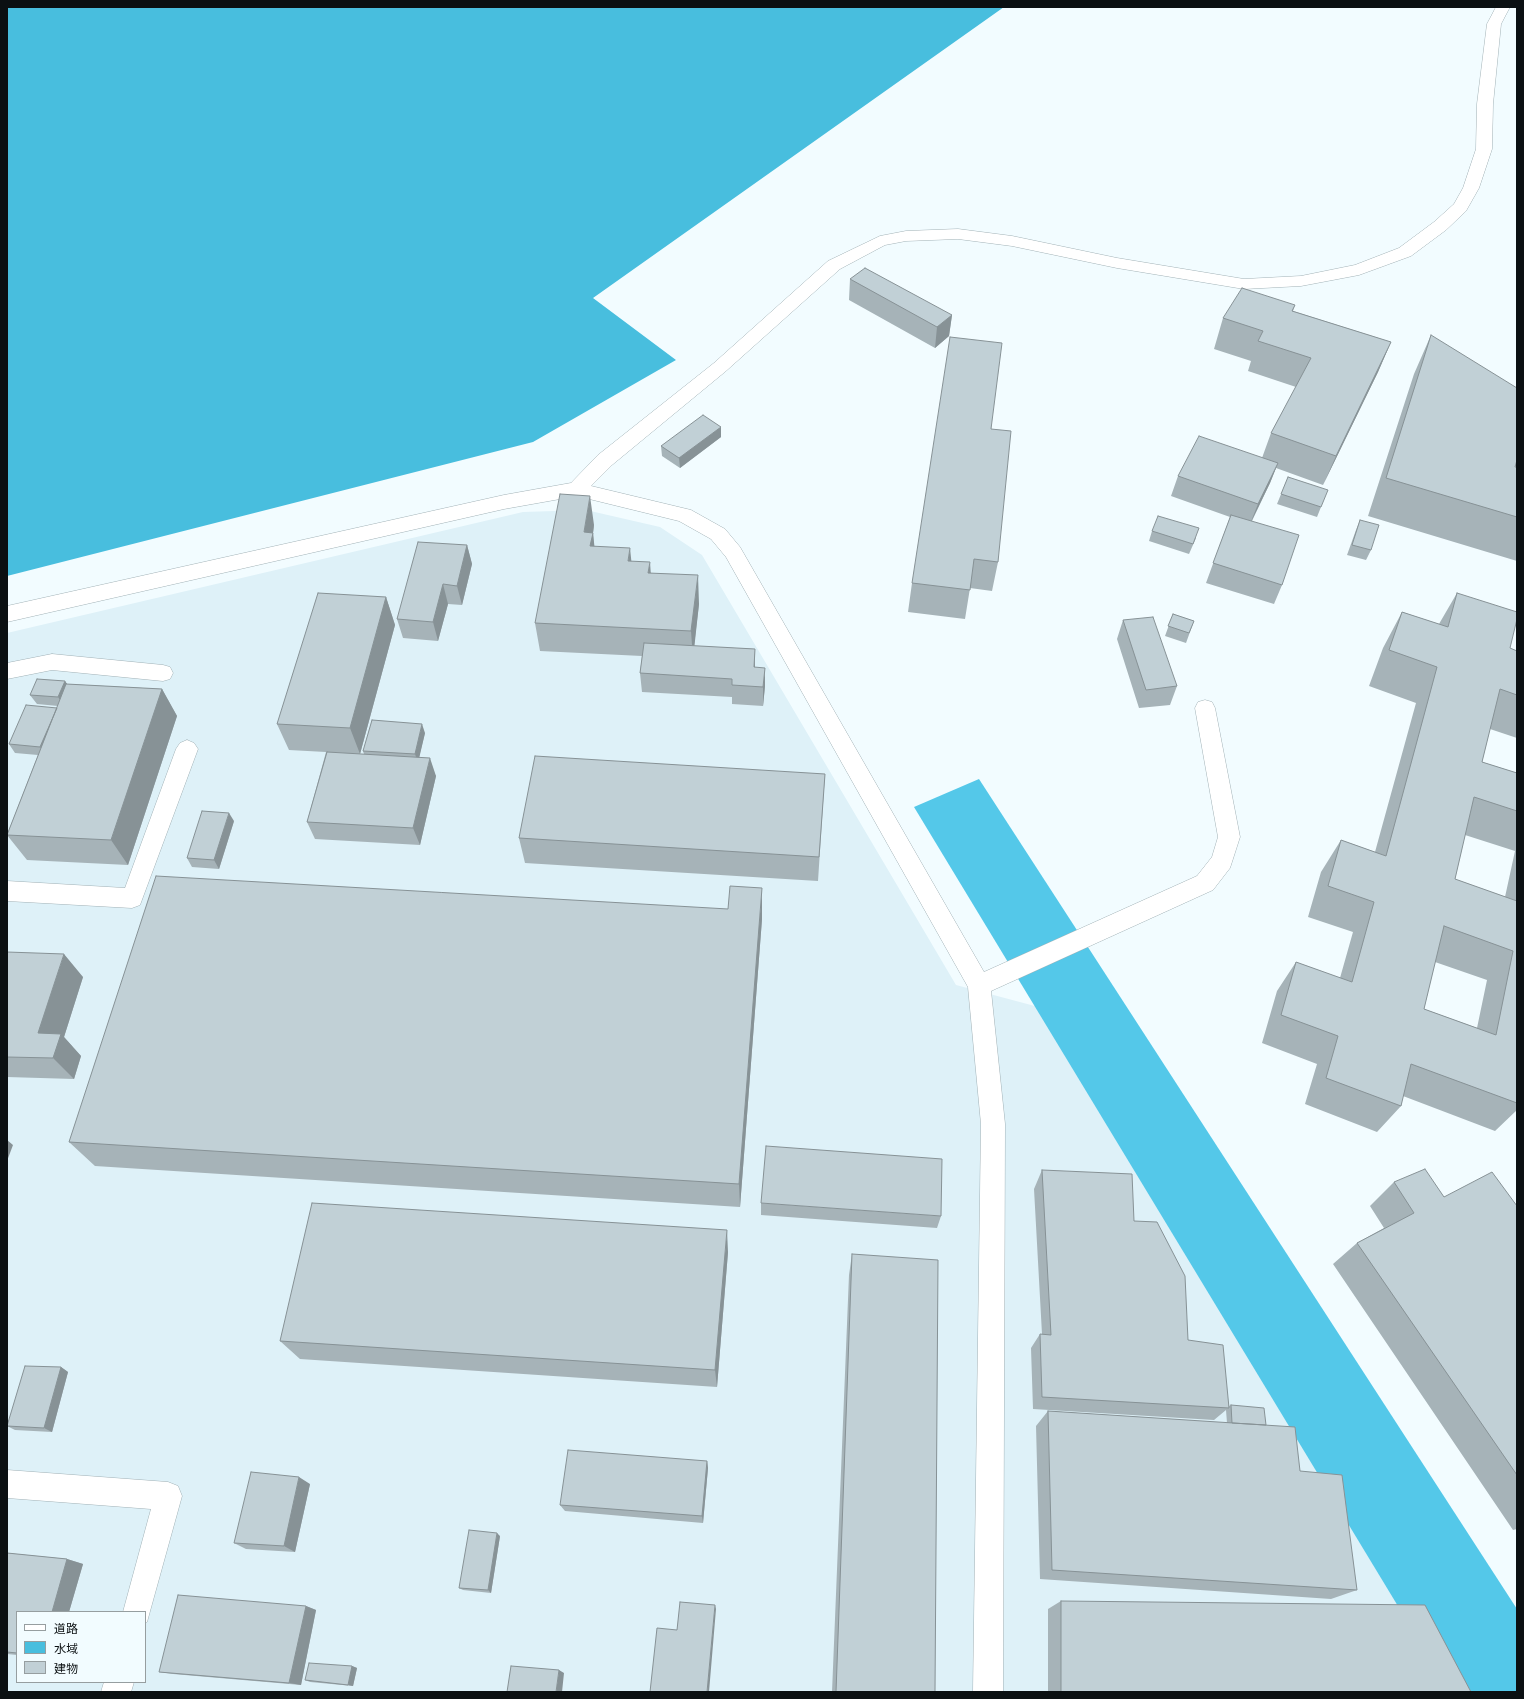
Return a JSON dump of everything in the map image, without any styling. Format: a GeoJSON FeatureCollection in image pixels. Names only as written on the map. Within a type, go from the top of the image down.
{"type":"FeatureCollection","features":[{"type":"Feature","properties":{"kind":"street"},"geometry":{"type":"LineString","coordinates":[[577,489],[605,460],[720,367],[834,265],[880,241],[906,236],[950,235],[981,237],[1012,241],[1117,263],[1244,284],[1301,281],[1359,270],[1405,252],[1440,226],[1460,207],[1471,188],[1484,149],[1485,104],[1494,24],[1503,7]]}},
{"type":"Feature","properties":{"kind":"street"},"geometry":{"type":"LineString","coordinates":[[7,614],[504,502],[577,489],[684,515],[718,534],[733,552],[979,985],[993,1124],[988,1692]]}},
{"type":"Feature","properties":{"kind":"street"},"geometry":{"type":"LineString","coordinates":[[7,671],[52,662],[163,673]]}},
{"type":"Feature","properties":{"kind":"street"},"geometry":{"type":"LineString","coordinates":[[979,985],[1205,883],[1222,861],[1229,837],[1205,708]]}},
{"type":"Feature","properties":{"kind":"street"},"geometry":{"type":"LineString","coordinates":[[7,891],[132,898],[187,749]]}},
{"type":"Feature","properties":{"kind":"street"},"geometry":{"type":"LineString","coordinates":[[7,1484],[168,1496],[137,1611]]}},
{"type":"Feature","properties":{"kind":"shaded area"},"geometry":{"type":"Polygon","coordinates":[[[586,510],[660,527],[702,555],[956,985],[1046,1009],[1466,1692],[7,1692],[7,633],[523,512],[586,510]]]}},
{"type":"Feature","properties":{"kind":"shaded area"},"geometry":{"type":"Polygon","coordinates":[[[979,779],[1517,1609],[1517,1692],[1450,1692],[914,807],[979,779]]]}},
{"type":"Feature","properties":{"kind":"water"},"geometry":{"type":"Polygon","coordinates":[[[7,7],[1004,7],[593,298],[676,360],[533,442],[7,576],[7,7]]]}},
{"type":"Feature","properties":{"kind":"building"},"geometry":{"type":"Polygon","coordinates":[[[865,268],[952,315],[937,327],[850,279],[865,268]]]}},
{"type":"Feature","properties":{"kind":"building"},"geometry":{"type":"Polygon","coordinates":[[[1242,288],[1295,305],[1292,311],[1391,342],[1336,456],[1271,433],[1311,358],[1258,341],[1263,331],[1223,318],[1242,288]]]}},
{"type":"Feature","properties":{"kind":"building"},"geometry":{"type":"Polygon","coordinates":[[[1431,335],[1517,388],[1517,460],[1515,467],[1517,467],[1517,517],[1386,478],[1431,335]]]}},
{"type":"Feature","properties":{"kind":"building"},"geometry":{"type":"Polygon","coordinates":[[[950,337],[1002,343],[991,429],[1011,431],[998,562],[974,559],[970,590],[912,583],[950,337]]]}},
{"type":"Feature","properties":{"kind":"building"},"geometry":{"type":"Polygon","coordinates":[[[703,415],[721,427],[679,458],[661,446],[703,415]]]}},
{"type":"Feature","properties":{"kind":"building"},"geometry":{"type":"Polygon","coordinates":[[[1199,436],[1278,463],[1258,504],[1178,476],[1199,436]]]}},
{"type":"Feature","properties":{"kind":"building"},"geometry":{"type":"Polygon","coordinates":[[[1288,477],[1328,490],[1321,507],[1281,494],[1288,477]]]}},
{"type":"Feature","properties":{"kind":"building"},"geometry":{"type":"Polygon","coordinates":[[[560,494],[590,496],[584,532],[593,533],[590,546],[630,548],[628,561],[650,562],[648,573],[698,575],[691,631],[535,623],[560,494]]]}},
{"type":"Feature","properties":{"kind":"building"},"geometry":{"type":"Polygon","coordinates":[[[1231,515],[1299,535],[1282,585],[1213,563],[1231,515]]]}},
{"type":"Feature","properties":{"kind":"building"},"geometry":{"type":"Polygon","coordinates":[[[1158,516],[1199,528],[1193,544],[1152,531],[1158,516]]]}},
{"type":"Feature","properties":{"kind":"building"},"geometry":{"type":"Polygon","coordinates":[[[1360,520],[1379,525],[1371,550],[1352,545],[1360,520]]]}},
{"type":"Feature","properties":{"kind":"building"},"geometry":{"type":"Polygon","coordinates":[[[418,542],[467,545],[457,586],[443,584],[433,622],[397,619],[418,542]]]}},
{"type":"Feature","properties":{"kind":"building"},"geometry":{"type":"Polygon","coordinates":[[[318,593],[386,597],[350,728],[277,724],[318,593]]]}},
{"type":"Feature","properties":{"kind":"building"},"geometry":{"type":"Polygon","coordinates":[[[1457,593],[1517,612],[1517,619],[1510,648],[1517,651],[1517,695],[1500,689],[1482,762],[1517,773],[1517,811],[1474,797],[1455,879],[1517,901],[1517,1103],[1411,1064],[1401,1106],[1326,1078],[1338,1036],[1281,1015],[1296,962],[1352,982],[1374,902],[1328,886],[1341,840],[1386,856],[1437,667],[1389,650],[1402,612],[1448,627],[1457,593]],[[1444,926],[1424,1009],[1496,1035],[1513,951],[1444,926]]]}},
{"type":"Feature","properties":{"kind":"building"},"geometry":{"type":"Polygon","coordinates":[[[1173,614],[1194,621],[1189,633],[1168,626],[1173,614]]]}},
{"type":"Feature","properties":{"kind":"building"},"geometry":{"type":"Polygon","coordinates":[[[1153,617],[1177,686],[1146,690],[1123,620],[1153,617]]]}},
{"type":"Feature","properties":{"kind":"building"},"geometry":{"type":"Polygon","coordinates":[[[644,643],[755,649],[754,667],[765,668],[763,687],[732,685],[732,679],[640,673],[644,643]]]}},
{"type":"Feature","properties":{"kind":"building"},"geometry":{"type":"Polygon","coordinates":[[[37,679],[65,681],[58,697],[30,695],[37,679]]]}},
{"type":"Feature","properties":{"kind":"building"},"geometry":{"type":"Polygon","coordinates":[[[66,684],[162,689],[111,840],[7,835],[66,684]]]}},
{"type":"Feature","properties":{"kind":"building"},"geometry":{"type":"Polygon","coordinates":[[[26,705],[57,708],[40,747],[9,744],[26,705]]]}},
{"type":"Feature","properties":{"kind":"building"},"geometry":{"type":"Polygon","coordinates":[[[372,720],[422,724],[415,754],[363,751],[372,720]]]}},
{"type":"Feature","properties":{"kind":"building"},"geometry":{"type":"Polygon","coordinates":[[[327,752],[430,758],[413,828],[307,822],[327,752]]]}},
{"type":"Feature","properties":{"kind":"building"},"geometry":{"type":"Polygon","coordinates":[[[535,756],[825,774],[819,857],[519,838],[535,756]]]}},
{"type":"Feature","properties":{"kind":"building"},"geometry":{"type":"Polygon","coordinates":[[[202,811],[229,813],[214,860],[187,858],[202,811]]]}},
{"type":"Feature","properties":{"kind":"building"},"geometry":{"type":"Polygon","coordinates":[[[156,876],[728,909],[730,886],[762,888],[739,1184],[69,1142],[156,876]]]}},
{"type":"Feature","properties":{"kind":"building"},"geometry":{"type":"Polygon","coordinates":[[[7,952],[64,954],[38,1033],[61,1034],[53,1058],[7,1057],[7,952]]]}},
{"type":"Feature","properties":{"kind":"building"},"geometry":{"type":"Polygon","coordinates":[[[766,1146],[942,1159],[941,1216],[761,1203],[766,1146]]]}},
{"type":"Feature","properties":{"kind":"building"},"geometry":{"type":"Polygon","coordinates":[[[1425,1169],[1444,1197],[1492,1172],[1517,1206],[1517,1475],[1357,1243],[1414,1213],[1394,1182],[1425,1169]]]}},
{"type":"Feature","properties":{"kind":"building"},"geometry":{"type":"Polygon","coordinates":[[[1042,1170],[1132,1174],[1134,1221],[1157,1222],[1185,1276],[1188,1340],[1223,1345],[1229,1408],[1042,1397],[1040,1334],[1051,1335],[1042,1170]]]}},
{"type":"Feature","properties":{"kind":"building"},"geometry":{"type":"Polygon","coordinates":[[[312,1203],[727,1230],[715,1370],[280,1341],[312,1203]]]}},
{"type":"Feature","properties":{"kind":"building"},"geometry":{"type":"Polygon","coordinates":[[[852,1254],[938,1260],[935,1692],[836,1692],[852,1254]]]}},
{"type":"Feature","properties":{"kind":"building"},"geometry":{"type":"Polygon","coordinates":[[[25,1366],[61,1367],[44,1428],[7,1426],[25,1366]]]}},
{"type":"Feature","properties":{"kind":"building"},"geometry":{"type":"Polygon","coordinates":[[[1231,1405],[1264,1408],[1266,1425],[1232,1423],[1231,1405]]]}},
{"type":"Feature","properties":{"kind":"building"},"geometry":{"type":"Polygon","coordinates":[[[1048,1411],[1295,1427],[1300,1471],[1342,1475],[1357,1590],[1052,1570],[1048,1411]]]}},
{"type":"Feature","properties":{"kind":"building"},"geometry":{"type":"Polygon","coordinates":[[[568,1450],[707,1461],[702,1516],[560,1505],[568,1450]]]}},
{"type":"Feature","properties":{"kind":"building"},"geometry":{"type":"Polygon","coordinates":[[[251,1472],[299,1477],[284,1546],[234,1543],[251,1472]]]}},
{"type":"Feature","properties":{"kind":"building"},"geometry":{"type":"Polygon","coordinates":[[[469,1530],[497,1533],[488,1590],[459,1588],[469,1530]]]}},
{"type":"Feature","properties":{"kind":"building"},"geometry":{"type":"Polygon","coordinates":[[[7,1553],[67,1559],[52,1611],[16,1611],[16,1653],[7,1652],[7,1553]]]}},
{"type":"Feature","properties":{"kind":"building"},"geometry":{"type":"Polygon","coordinates":[[[178,1595],[306,1606],[289,1683],[159,1672],[178,1595]]]}},
{"type":"Feature","properties":{"kind":"building"},"geometry":{"type":"Polygon","coordinates":[[[1061,1601],[1425,1605],[1471,1692],[1061,1692],[1061,1601]]]}},
{"type":"Feature","properties":{"kind":"building"},"geometry":{"type":"Polygon","coordinates":[[[680,1602],[715,1605],[707,1692],[650,1692],[657,1628],[677,1630],[680,1602]]]}},
{"type":"Feature","properties":{"kind":"building"},"geometry":{"type":"Polygon","coordinates":[[[309,1663],[352,1666],[348,1685],[305,1680],[309,1663]]]}},
{"type":"Feature","properties":{"kind":"building"},"geometry":{"type":"Polygon","coordinates":[[[511,1666],[559,1670],[556,1692],[507,1692],[511,1666]]]}}]}
